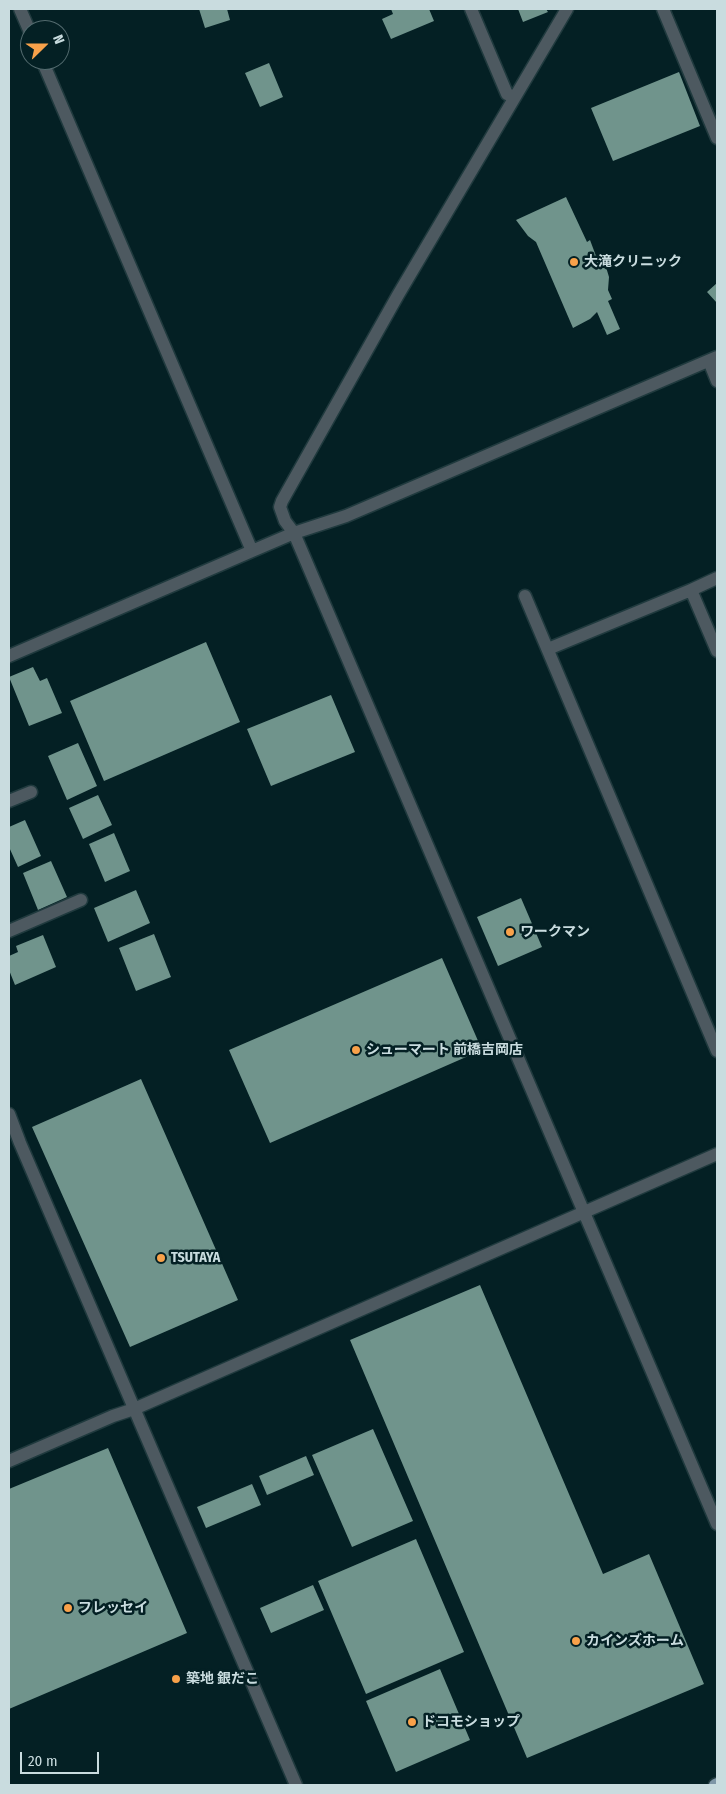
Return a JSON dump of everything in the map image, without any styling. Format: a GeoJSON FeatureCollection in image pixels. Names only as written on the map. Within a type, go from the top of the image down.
{"type":"FeatureCollection","features":[{"type":"Feature","properties":{"kind":"street"},"geometry":{"type":"LineString","coordinates":[[471,9],[508,94],[514,98]]}},
{"type":"Feature","properties":{"kind":"street"},"geometry":{"type":"LineString","coordinates":[[567,9],[398,295],[282,501],[280,508],[294,534],[717,1524]]}},
{"type":"Feature","properties":{"kind":"street"},"geometry":{"type":"LineString","coordinates":[[663,9],[717,138]]}},
{"type":"Feature","properties":{"kind":"street"},"geometry":{"type":"LineString","coordinates":[[46,70],[252,550]]}},
{"type":"Feature","properties":{"kind":"street"},"geometry":{"type":"LineString","coordinates":[[9,656],[252,550],[346,516],[713,359],[717,381]]}},
{"type":"Feature","properties":{"kind":"street"},"geometry":{"type":"LineString","coordinates":[[548,649],[717,578]]}},
{"type":"Feature","properties":{"kind":"street"},"geometry":{"type":"LineString","coordinates":[[691,590],[717,651]]}},
{"type":"Feature","properties":{"kind":"street"},"geometry":{"type":"LineString","coordinates":[[525,596],[717,1051]]}},
{"type":"Feature","properties":{"kind":"street"},"geometry":{"type":"LineString","coordinates":[[9,801],[31,792]]}},
{"type":"Feature","properties":{"kind":"street"},"geometry":{"type":"LineString","coordinates":[[9,931],[82,900]]}},
{"type":"Feature","properties":{"kind":"street"},"geometry":{"type":"LineString","coordinates":[[9,1114],[296,1785]]}},
{"type":"Feature","properties":{"kind":"street"},"geometry":{"type":"LineString","coordinates":[[9,1460],[113,1416],[134,1410],[717,1154]]}},
{"type":"Feature","properties":{"kind":"building"},"geometry":{"type":"Polygon","coordinates":[[[199,9],[227,9],[230,20],[205,28],[199,9]]]}},
{"type":"Feature","properties":{"kind":"building"},"geometry":{"type":"Polygon","coordinates":[[[391,9],[429,9],[434,21],[391,39],[382,19],[393,14],[391,9]]]}},
{"type":"Feature","properties":{"kind":"building"},"geometry":{"type":"Polygon","coordinates":[[[518,9],[546,9],[548,12],[523,22],[518,9]]]}},
{"type":"Feature","properties":{"kind":"building"},"geometry":{"type":"Polygon","coordinates":[[[269,63],[283,97],[260,107],[245,73],[269,63]]]}},
{"type":"Feature","properties":{"kind":"building"},"geometry":{"type":"Polygon","coordinates":[[[679,72],[700,126],[613,161],[591,108],[679,72]]]}},
{"type":"Feature","properties":{"kind":"building","name":"大滝クリニック"},"geometry":{"type":"Polygon","coordinates":[[[566,197],[587,242],[590,240],[596,256],[602,253],[609,277],[608,290],[612,299],[608,301],[620,329],[607,335],[597,312],[590,319],[573,328],[536,242],[528,236],[516,220],[566,197]]]}},
{"type":"Feature","properties":{"kind":"building"},"geometry":{"type":"Polygon","coordinates":[[[717,283],[717,303],[707,292],[717,283]]]}},
{"type":"Feature","properties":{"kind":"building"},"geometry":{"type":"Polygon","coordinates":[[[206,642],[240,722],[104,781],[70,701],[206,642]]]}},
{"type":"Feature","properties":{"kind":"building"},"geometry":{"type":"Polygon","coordinates":[[[33,667],[40,681],[47,678],[62,713],[29,726],[9,677],[33,667]]]}},
{"type":"Feature","properties":{"kind":"building"},"geometry":{"type":"Polygon","coordinates":[[[331,695],[355,752],[271,786],[247,729],[331,695]]]}},
{"type":"Feature","properties":{"kind":"building"},"geometry":{"type":"Polygon","coordinates":[[[78,743],[97,786],[67,800],[48,756],[78,743]]]}},
{"type":"Feature","properties":{"kind":"building"},"geometry":{"type":"Polygon","coordinates":[[[98,795],[112,825],[83,839],[69,808],[98,795]]]}},
{"type":"Feature","properties":{"kind":"building"},"geometry":{"type":"Polygon","coordinates":[[[25,820],[41,856],[18,867],[9,847],[9,827],[25,820]]]}},
{"type":"Feature","properties":{"kind":"building"},"geometry":{"type":"Polygon","coordinates":[[[114,833],[130,871],[105,882],[89,844],[114,833]]]}},
{"type":"Feature","properties":{"kind":"building"},"geometry":{"type":"Polygon","coordinates":[[[51,861],[67,897],[38,910],[23,873],[51,861]]]}},
{"type":"Feature","properties":{"kind":"building"},"geometry":{"type":"Polygon","coordinates":[[[136,890],[150,923],[108,942],[94,908],[136,890]]]}},
{"type":"Feature","properties":{"kind":"building","name":"ワークマン"},"geometry":{"type":"Polygon","coordinates":[[[521,898],[542,947],[498,966],[477,917],[521,898]]]}},
{"type":"Feature","properties":{"kind":"building"},"geometry":{"type":"Polygon","coordinates":[[[154,934],[171,977],[136,991],[119,948],[154,934]]]}},
{"type":"Feature","properties":{"kind":"building"},"geometry":{"type":"Polygon","coordinates":[[[43,935],[56,967],[15,985],[9,970],[9,956],[18,952],[16,946],[43,935]]]}},
{"type":"Feature","properties":{"kind":"building","name":"シューマート 前橋吉岡店"},"geometry":{"type":"Polygon","coordinates":[[[442,958],[482,1050],[270,1143],[229,1050],[442,958]]]}},
{"type":"Feature","properties":{"kind":"building"},"geometry":{"type":"Polygon","coordinates":[[[141,1079],[238,1300],[130,1347],[32,1127],[141,1079]]]}},
{"type":"Feature","properties":{"kind":"building"},"geometry":{"type":"Polygon","coordinates":[[[480,1285],[603,1574],[649,1554],[704,1684],[527,1758],[350,1340],[480,1285]]]}},
{"type":"Feature","properties":{"kind":"building"},"geometry":{"type":"Polygon","coordinates":[[[373,1429],[413,1521],[352,1547],[312,1455],[373,1429]]]}},
{"type":"Feature","properties":{"kind":"building"},"geometry":{"type":"Polygon","coordinates":[[[108,1448],[187,1633],[9,1709],[9,1489],[108,1448]]]}},
{"type":"Feature","properties":{"kind":"building"},"geometry":{"type":"Polygon","coordinates":[[[306,1456],[314,1475],[267,1495],[259,1476],[306,1456]]]}},
{"type":"Feature","properties":{"kind":"building"},"geometry":{"type":"Polygon","coordinates":[[[252,1484],[261,1505],[206,1528],[197,1507],[252,1484]]]}},
{"type":"Feature","properties":{"kind":"building"},"geometry":{"type":"Polygon","coordinates":[[[416,1539],[464,1652],[366,1694],[318,1581],[416,1539]]]}},
{"type":"Feature","properties":{"kind":"building"},"geometry":{"type":"Polygon","coordinates":[[[313,1585],[324,1610],[271,1633],[260,1608],[313,1585]]]}},
{"type":"Feature","properties":{"kind":"building"},"geometry":{"type":"Polygon","coordinates":[[[440,1669],[470,1740],[396,1772],[366,1701],[440,1669]]]}},
{"type":"Feature","properties":{"kind":"place","name":"大滝クリニック"},"geometry":{"type":"Point","coordinates":[574,262]}},
{"type":"Feature","properties":{"kind":"place","name":"ワークマン"},"geometry":{"type":"Point","coordinates":[510,932]}},
{"type":"Feature","properties":{"kind":"place","name":"シューマート 前橋吉岡店"},"geometry":{"type":"Point","coordinates":[356,1050]}},
{"type":"Feature","properties":{"kind":"place","name":"TSUTAYA"},"geometry":{"type":"Point","coordinates":[161,1258]}},
{"type":"Feature","properties":{"kind":"place","name":"フレッセイ"},"geometry":{"type":"Point","coordinates":[68,1608]}},
{"type":"Feature","properties":{"kind":"place","name":"カインズホーム"},"geometry":{"type":"Point","coordinates":[576,1641]}},
{"type":"Feature","properties":{"kind":"place","name":"築地 銀だこ"},"geometry":{"type":"Point","coordinates":[176,1679]}},
{"type":"Feature","properties":{"kind":"place","name":"ドコモショップ"},"geometry":{"type":"Point","coordinates":[412,1722]}}]}
